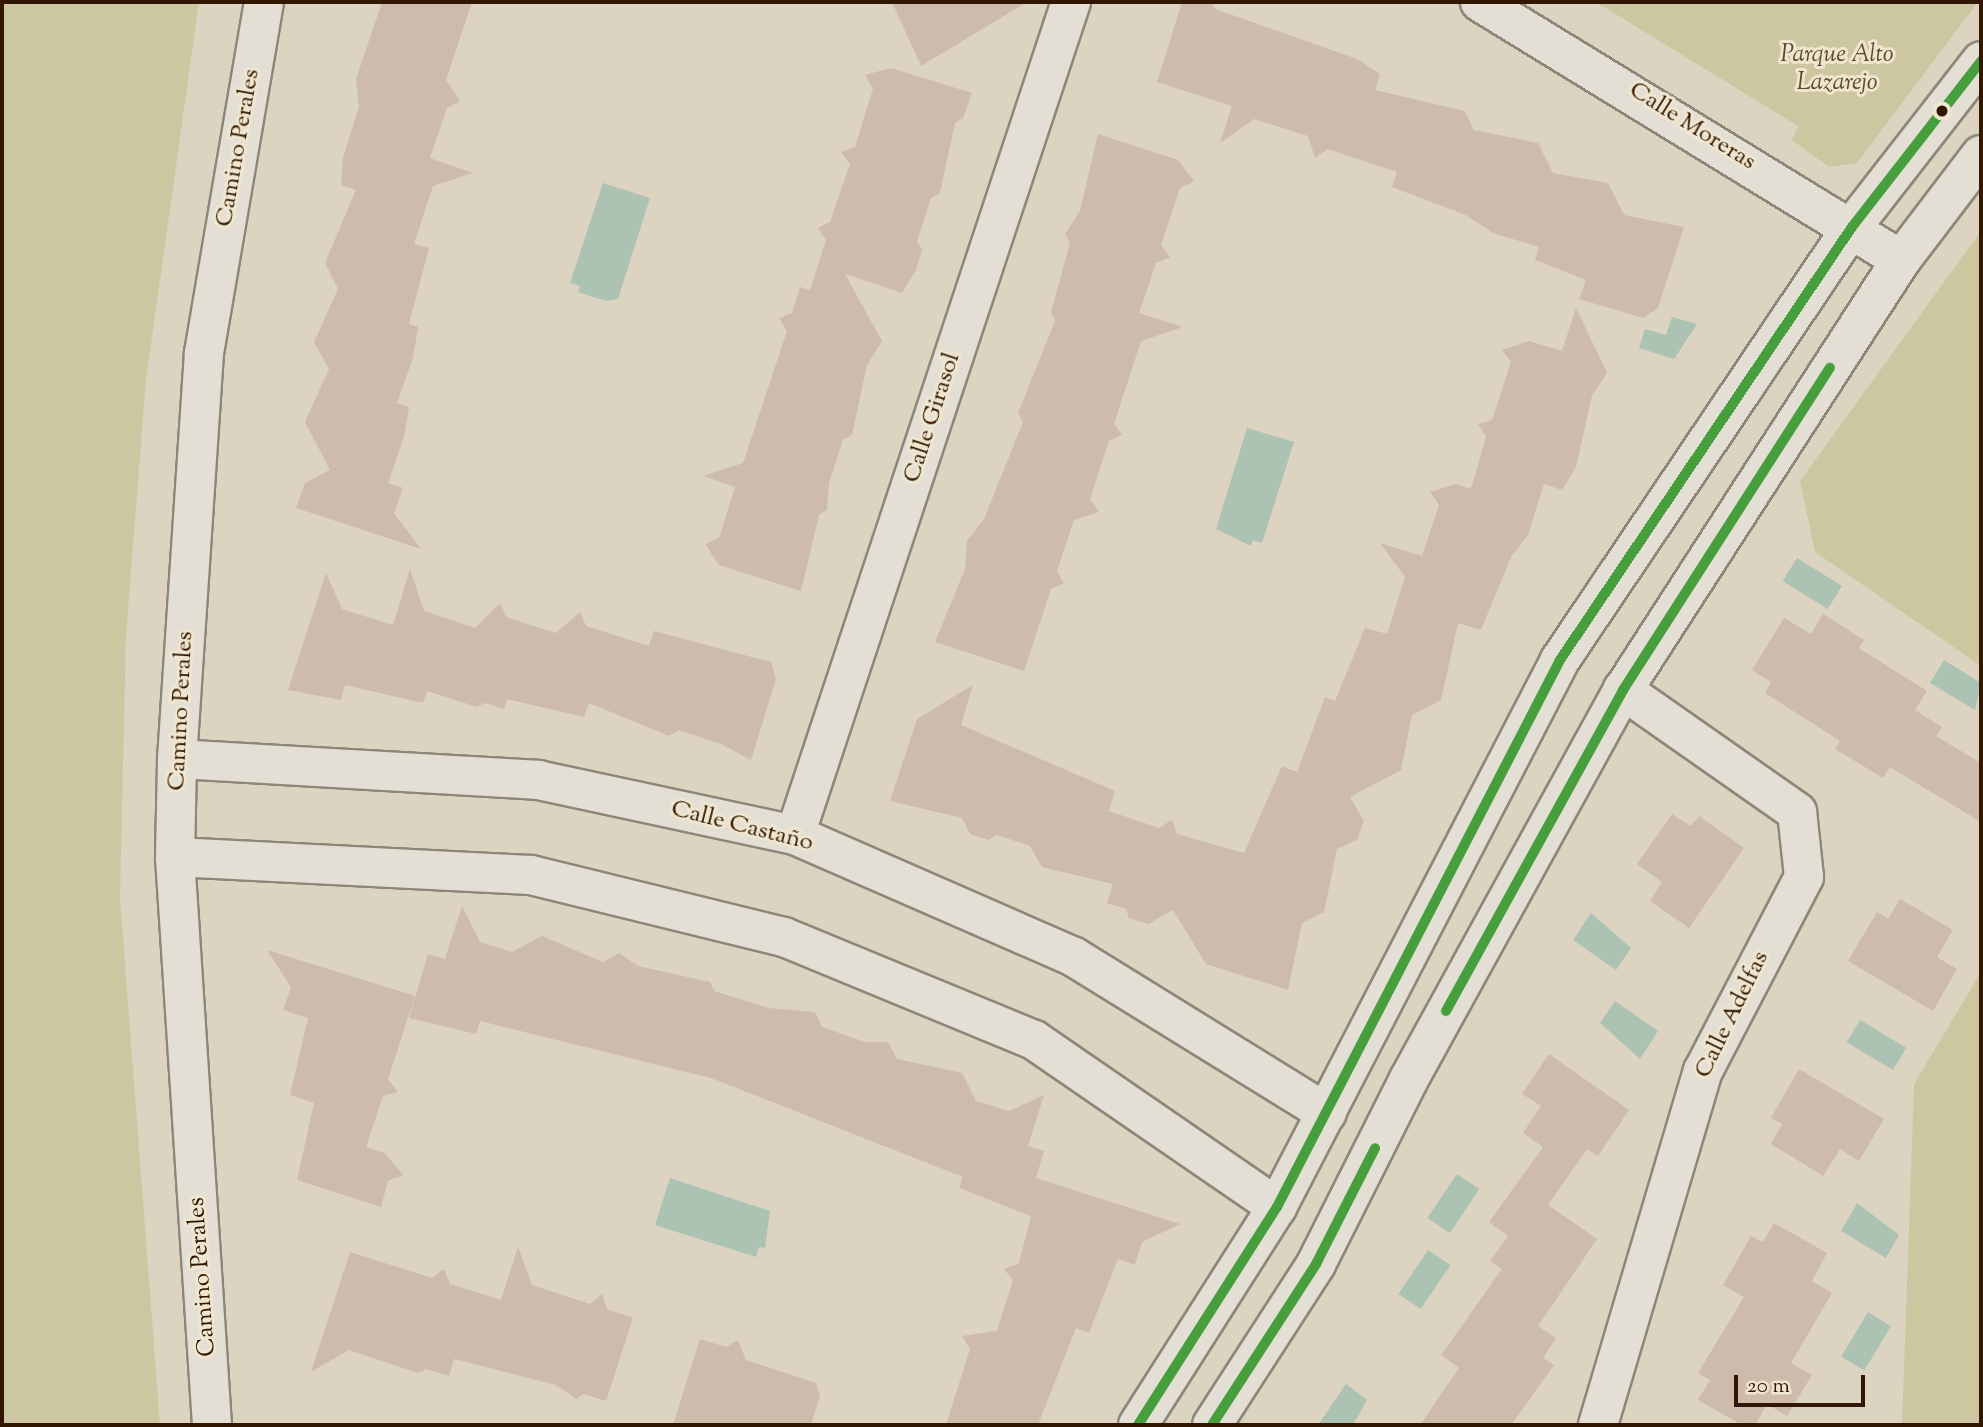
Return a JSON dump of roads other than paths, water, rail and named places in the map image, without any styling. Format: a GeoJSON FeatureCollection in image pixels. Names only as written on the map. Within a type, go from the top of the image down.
{"type":"FeatureCollection","features":[{"type":"Feature","properties":{"kind":"street","name":"Camino Perales"},"geometry":{"type":"LineString","coordinates":[[212,1425],[175,857],[177,759],[204,354],[264,2]]}},
{"type":"Feature","properties":{"kind":"street","name":"Calle Girasol"},"geometry":{"type":"LineString","coordinates":[[795,835],[1071,2]]}},
{"type":"Feature","properties":{"kind":"street","name":"Calle Moreras"},"geometry":{"type":"LineString","coordinates":[[1480,2],[1852,227],[1901,260]]}},
{"type":"Feature","properties":{"kind":"street"},"geometry":{"type":"LineString","coordinates":[[1138,1425],[1277,1207],[1560,660],[1852,227],[1981,61]]}},
{"type":"Feature","properties":{"kind":"street"},"geometry":{"type":"LineString","coordinates":[[1212,1425],[1316,1264],[1409,1079],[1623,690],[1901,260],[1981,155]]}},
{"type":"Feature","properties":{"kind":"street","name":"Calle Adelfas"},"geometry":{"type":"LineString","coordinates":[[1598,1425],[1703,1070],[1804,877],[1797,811],[1623,690]]}},
{"type":"Feature","properties":{"kind":"street","name":"Calle Castaño"},"geometry":{"type":"LineString","coordinates":[[177,759],[538,780],[795,835],[1074,957],[1327,1112]]}},
{"type":"Feature","properties":{"kind":"street"},"geometry":{"type":"LineString","coordinates":[[175,857],[531,875],[784,937],[1034,1040],[1277,1207]]}},
{"type":"Feature","properties":{"kind":"park label","name":"Parque Alto Lazarejo"},"geometry":{"type":"Point","coordinates":[1837,70]}}]}
